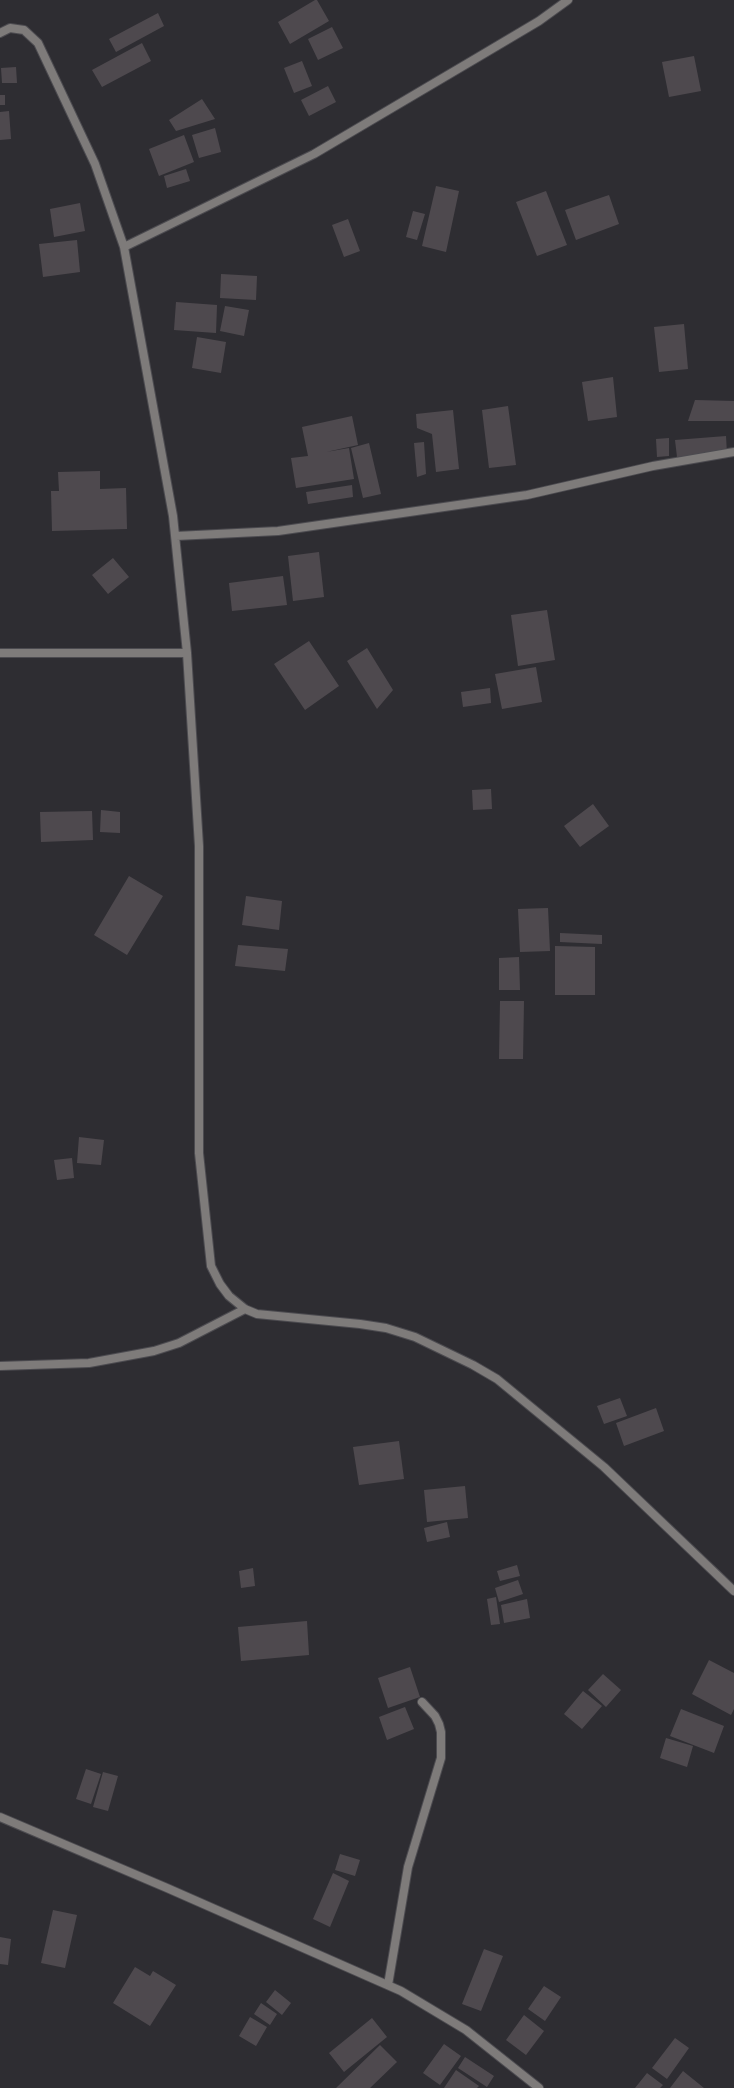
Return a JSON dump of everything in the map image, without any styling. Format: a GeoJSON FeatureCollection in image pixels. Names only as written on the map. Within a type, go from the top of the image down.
{"type":"FeatureCollection","features":[{"type":"Feature","properties":{"kind":"street"},"geometry":{"type":"LineString","coordinates":[[124,247],[314,154],[539,21],[568,0]]}},
{"type":"Feature","properties":{"kind":"street"},"geometry":{"type":"LineString","coordinates":[[0,33],[10,28],[24,30],[38,43],[95,164],[124,247],[176,536],[187,653],[199,846],[199,1153],[211,1266],[224,1290],[245,1309],[257,1314],[386,1328],[415,1337],[473,1365],[497,1379],[604,1467],[734,1591]]}},
{"type":"Feature","properties":{"kind":"street"},"geometry":{"type":"LineString","coordinates":[[176,536],[278,531],[527,495],[653,466],[734,452]]}},
{"type":"Feature","properties":{"kind":"street"},"geometry":{"type":"LineString","coordinates":[[0,653],[187,653]]}},
{"type":"Feature","properties":{"kind":"street"},"geometry":{"type":"LineString","coordinates":[[0,1366],[90,1363],[154,1352],[179,1343],[245,1309]]}},
{"type":"Feature","properties":{"kind":"street"},"geometry":{"type":"LineString","coordinates":[[388,1986],[408,1867],[441,1758],[441,1732],[439,1724],[435,1716],[422,1702]]}},
{"type":"Feature","properties":{"kind":"street"},"geometry":{"type":"LineString","coordinates":[[0,1817],[388,1986],[466,2030],[539,2088]]}},
{"type":"Feature","properties":{"kind":"building"},"geometry":{"type":"Polygon","coordinates":[[[317,0],[329,21],[290,44],[278,22],[317,0]]]}},
{"type":"Feature","properties":{"kind":"building"},"geometry":{"type":"Polygon","coordinates":[[[158,13],[164,26],[116,52],[109,39],[158,13]]]}},
{"type":"Feature","properties":{"kind":"building"},"geometry":{"type":"Polygon","coordinates":[[[332,27],[343,48],[318,60],[308,39],[332,27]]]}},
{"type":"Feature","properties":{"kind":"building"},"geometry":{"type":"Polygon","coordinates":[[[142,43],[151,61],[102,87],[92,70],[142,43]]]}},
{"type":"Feature","properties":{"kind":"building"},"geometry":{"type":"Polygon","coordinates":[[[694,56],[701,91],[669,97],[662,62],[694,56]]]}},
{"type":"Feature","properties":{"kind":"building"},"geometry":{"type":"Polygon","coordinates":[[[302,61],[312,86],[294,93],[284,68],[302,61]]]}},
{"type":"Feature","properties":{"kind":"building"},"geometry":{"type":"Polygon","coordinates":[[[16,67],[17,83],[2,83],[1,68],[16,67]]]}},
{"type":"Feature","properties":{"kind":"building"},"geometry":{"type":"Polygon","coordinates":[[[328,86],[336,102],[309,116],[301,100],[328,86]]]}},
{"type":"Feature","properties":{"kind":"building"},"geometry":{"type":"Polygon","coordinates":[[[0,95],[5,95],[5,105],[0,105],[0,95]]]}},
{"type":"Feature","properties":{"kind":"building"},"geometry":{"type":"Polygon","coordinates":[[[202,99],[215,119],[176,131],[169,120],[202,99]]]}},
{"type":"Feature","properties":{"kind":"building"},"geometry":{"type":"Polygon","coordinates":[[[9,111],[11,139],[0,140],[0,112],[9,111]]]}},
{"type":"Feature","properties":{"kind":"building"},"geometry":{"type":"Polygon","coordinates":[[[215,128],[221,152],[199,158],[192,135],[215,128]]]}},
{"type":"Feature","properties":{"kind":"building"},"geometry":{"type":"Polygon","coordinates":[[[184,135],[194,162],[159,176],[149,149],[184,135]]]}},
{"type":"Feature","properties":{"kind":"building"},"geometry":{"type":"Polygon","coordinates":[[[186,169],[190,181],[167,188],[164,176],[186,169]]]}},
{"type":"Feature","properties":{"kind":"building"},"geometry":{"type":"Polygon","coordinates":[[[436,186],[459,191],[446,252],[422,246],[436,186]]]}},
{"type":"Feature","properties":{"kind":"building"},"geometry":{"type":"Polygon","coordinates":[[[546,191],[567,245],[537,256],[516,202],[546,191]]]}},
{"type":"Feature","properties":{"kind":"building"},"geometry":{"type":"Polygon","coordinates":[[[609,195],[619,224],[576,240],[565,210],[609,195]]]}},
{"type":"Feature","properties":{"kind":"building"},"geometry":{"type":"Polygon","coordinates":[[[80,203],[85,231],[54,237],[50,209],[80,203]]]}},
{"type":"Feature","properties":{"kind":"building"},"geometry":{"type":"Polygon","coordinates":[[[413,211],[425,214],[417,240],[406,237],[413,211]]]}},
{"type":"Feature","properties":{"kind":"building"},"geometry":{"type":"Polygon","coordinates":[[[348,219],[360,251],[344,257],[332,225],[348,219]]]}},
{"type":"Feature","properties":{"kind":"building"},"geometry":{"type":"Polygon","coordinates":[[[77,240],[80,272],[43,277],[39,244],[77,240]]]}},
{"type":"Feature","properties":{"kind":"building"},"geometry":{"type":"Polygon","coordinates":[[[221,274],[257,276],[256,300],[220,298],[221,274]]]}},
{"type":"Feature","properties":{"kind":"building"},"geometry":{"type":"Polygon","coordinates":[[[176,302],[217,305],[216,333],[174,330],[176,302]]]}},
{"type":"Feature","properties":{"kind":"building"},"geometry":{"type":"Polygon","coordinates":[[[225,306],[249,310],[244,336],[220,331],[225,306]]]}},
{"type":"Feature","properties":{"kind":"building"},"geometry":{"type":"Polygon","coordinates":[[[684,324],[688,369],[659,372],[654,327],[684,324]]]}},
{"type":"Feature","properties":{"kind":"building"},"geometry":{"type":"Polygon","coordinates":[[[197,337],[226,342],[221,373],[192,368],[197,337]]]}},
{"type":"Feature","properties":{"kind":"building"},"geometry":{"type":"Polygon","coordinates":[[[613,377],[617,417],[588,421],[582,382],[613,377]]]}},
{"type":"Feature","properties":{"kind":"building"},"geometry":{"type":"Polygon","coordinates":[[[695,400],[734,401],[734,421],[688,421],[695,400]]]}},
{"type":"Feature","properties":{"kind":"building"},"geometry":{"type":"Polygon","coordinates":[[[508,406],[516,465],[489,468],[482,410],[508,406]]]}},
{"type":"Feature","properties":{"kind":"building"},"geometry":{"type":"Polygon","coordinates":[[[453,410],[459,469],[436,472],[432,434],[417,428],[416,414],[453,410]]]}},
{"type":"Feature","properties":{"kind":"building"},"geometry":{"type":"Polygon","coordinates":[[[352,416],[358,445],[326,452],[349,448],[354,479],[296,488],[291,458],[308,456],[302,427],[352,416]]]}},
{"type":"Feature","properties":{"kind":"building"},"geometry":{"type":"Polygon","coordinates":[[[726,436],[727,454],[677,457],[675,440],[726,436]]]}},
{"type":"Feature","properties":{"kind":"building"},"geometry":{"type":"Polygon","coordinates":[[[669,438],[669,456],[657,457],[656,439],[669,438]]]}},
{"type":"Feature","properties":{"kind":"building"},"geometry":{"type":"Polygon","coordinates":[[[424,442],[426,474],[417,477],[414,443],[424,442]]]}},
{"type":"Feature","properties":{"kind":"building"},"geometry":{"type":"Polygon","coordinates":[[[369,443],[381,494],[363,498],[351,448],[369,443]]]}},
{"type":"Feature","properties":{"kind":"building"},"geometry":{"type":"Polygon","coordinates":[[[100,471],[100,489],[126,488],[127,529],[52,531],[51,491],[59,491],[58,472],[100,471]]]}},
{"type":"Feature","properties":{"kind":"building"},"geometry":{"type":"Polygon","coordinates":[[[352,485],[353,497],[308,504],[306,492],[352,485]]]}},
{"type":"Feature","properties":{"kind":"building"},"geometry":{"type":"Polygon","coordinates":[[[319,552],[324,597],[293,601],[288,556],[319,552]]]}},
{"type":"Feature","properties":{"kind":"building"},"geometry":{"type":"Polygon","coordinates":[[[113,558],[129,577],[108,594],[92,575],[113,558]]]}},
{"type":"Feature","properties":{"kind":"building"},"geometry":{"type":"Polygon","coordinates":[[[283,576],[287,605],[232,611],[229,583],[283,576]]]}},
{"type":"Feature","properties":{"kind":"building"},"geometry":{"type":"Polygon","coordinates":[[[547,610],[555,660],[518,666],[511,615],[547,610]]]}},
{"type":"Feature","properties":{"kind":"building"},"geometry":{"type":"Polygon","coordinates":[[[309,641],[339,686],[305,710],[274,664],[309,641]]]}},
{"type":"Feature","properties":{"kind":"building"},"geometry":{"type":"Polygon","coordinates":[[[367,648],[393,690],[377,709],[347,661],[367,648]]]}},
{"type":"Feature","properties":{"kind":"building"},"geometry":{"type":"Polygon","coordinates":[[[536,667],[542,702],[502,709],[495,674],[536,667]]]}},
{"type":"Feature","properties":{"kind":"building"},"geometry":{"type":"Polygon","coordinates":[[[490,688],[491,703],[463,707],[461,692],[490,688]]]}},
{"type":"Feature","properties":{"kind":"building"},"geometry":{"type":"Polygon","coordinates":[[[491,789],[492,809],[473,810],[472,790],[491,789]]]}},
{"type":"Feature","properties":{"kind":"building"},"geometry":{"type":"Polygon","coordinates":[[[593,804],[609,826],[580,847],[564,826],[593,804]]]}},
{"type":"Feature","properties":{"kind":"building"},"geometry":{"type":"Polygon","coordinates":[[[101,810],[120,812],[120,833],[100,832],[101,810]]]}},
{"type":"Feature","properties":{"kind":"building"},"geometry":{"type":"Polygon","coordinates":[[[92,811],[93,840],[41,842],[40,812],[92,811]]]}},
{"type":"Feature","properties":{"kind":"building"},"geometry":{"type":"Polygon","coordinates":[[[129,876],[163,896],[127,955],[94,935],[129,876]]]}},
{"type":"Feature","properties":{"kind":"building"},"geometry":{"type":"Polygon","coordinates":[[[246,896],[282,901],[279,930],[242,925],[246,896]]]}},
{"type":"Feature","properties":{"kind":"building"},"geometry":{"type":"Polygon","coordinates":[[[548,908],[550,951],[520,952],[518,909],[548,908]]]}},
{"type":"Feature","properties":{"kind":"building"},"geometry":{"type":"Polygon","coordinates":[[[560,933],[602,935],[602,944],[560,942],[560,933]]]}},
{"type":"Feature","properties":{"kind":"building"},"geometry":{"type":"Polygon","coordinates":[[[238,945],[288,949],[285,971],[235,966],[238,945]]]}},
{"type":"Feature","properties":{"kind":"building"},"geometry":{"type":"Polygon","coordinates":[[[555,946],[595,947],[595,995],[555,995],[555,946]]]}},
{"type":"Feature","properties":{"kind":"building"},"geometry":{"type":"Polygon","coordinates":[[[519,957],[520,990],[499,990],[499,958],[519,957]]]}},
{"type":"Feature","properties":{"kind":"building"},"geometry":{"type":"Polygon","coordinates":[[[500,1001],[524,1001],[523,1059],[499,1059],[500,1001]]]}},
{"type":"Feature","properties":{"kind":"building"},"geometry":{"type":"Polygon","coordinates":[[[79,1137],[104,1140],[101,1165],[77,1163],[79,1137]]]}},
{"type":"Feature","properties":{"kind":"building"},"geometry":{"type":"Polygon","coordinates":[[[72,1158],[74,1178],[57,1180],[54,1160],[72,1158]]]}},
{"type":"Feature","properties":{"kind":"building"},"geometry":{"type":"Polygon","coordinates":[[[620,1398],[627,1416],[604,1424],[597,1406],[620,1398]]]}},
{"type":"Feature","properties":{"kind":"building"},"geometry":{"type":"Polygon","coordinates":[[[656,1408],[664,1431],[624,1446],[616,1423],[656,1408]]]}},
{"type":"Feature","properties":{"kind":"building"},"geometry":{"type":"Polygon","coordinates":[[[399,1441],[404,1479],[359,1485],[353,1447],[399,1441]]]}},
{"type":"Feature","properties":{"kind":"building"},"geometry":{"type":"Polygon","coordinates":[[[465,1486],[468,1518],[427,1522],[424,1490],[465,1486]]]}},
{"type":"Feature","properties":{"kind":"building"},"geometry":{"type":"Polygon","coordinates":[[[447,1522],[450,1537],[427,1542],[424,1528],[447,1522]]]}},
{"type":"Feature","properties":{"kind":"building"},"geometry":{"type":"Polygon","coordinates":[[[517,1565],[520,1576],[500,1581],[497,1571],[517,1565]]]}},
{"type":"Feature","properties":{"kind":"building"},"geometry":{"type":"Polygon","coordinates":[[[253,1568],[255,1586],[241,1588],[239,1571],[253,1568]]]}},
{"type":"Feature","properties":{"kind":"building"},"geometry":{"type":"Polygon","coordinates":[[[518,1580],[523,1594],[499,1602],[495,1588],[518,1580]]]}},
{"type":"Feature","properties":{"kind":"building"},"geometry":{"type":"Polygon","coordinates":[[[496,1597],[500,1624],[491,1625],[487,1599],[496,1597]]]}},
{"type":"Feature","properties":{"kind":"building"},"geometry":{"type":"Polygon","coordinates":[[[527,1599],[530,1618],[504,1623],[501,1605],[527,1599]]]}},
{"type":"Feature","properties":{"kind":"building"},"geometry":{"type":"Polygon","coordinates":[[[307,1621],[309,1655],[241,1661],[238,1627],[307,1621]]]}},
{"type":"Feature","properties":{"kind":"building"},"geometry":{"type":"Polygon","coordinates":[[[709,1660],[734,1673],[734,1709],[731,1715],[692,1694],[709,1660]]]}},
{"type":"Feature","properties":{"kind":"building"},"geometry":{"type":"Polygon","coordinates":[[[410,1667],[420,1697],[388,1708],[378,1678],[410,1667]]]}},
{"type":"Feature","properties":{"kind":"building"},"geometry":{"type":"Polygon","coordinates":[[[603,1674],[621,1690],[606,1707],[588,1690],[603,1674]]]}},
{"type":"Feature","properties":{"kind":"building"},"geometry":{"type":"Polygon","coordinates":[[[583,1691],[602,1706],[582,1729],[564,1714],[583,1691]]]}},
{"type":"Feature","properties":{"kind":"building"},"geometry":{"type":"Polygon","coordinates":[[[405,1707],[414,1729],[387,1740],[379,1717],[405,1707]]]}},
{"type":"Feature","properties":{"kind":"building"},"geometry":{"type":"Polygon","coordinates":[[[681,1709],[724,1726],[714,1753],[670,1736],[681,1709]]]}},
{"type":"Feature","properties":{"kind":"building"},"geometry":{"type":"Polygon","coordinates":[[[666,1738],[693,1746],[687,1767],[660,1758],[666,1738]]]}},
{"type":"Feature","properties":{"kind":"building"},"geometry":{"type":"Polygon","coordinates":[[[86,1769],[101,1774],[91,1804],[76,1799],[86,1769]]]}},
{"type":"Feature","properties":{"kind":"building"},"geometry":{"type":"Polygon","coordinates":[[[103,1772],[118,1776],[108,1811],[93,1807],[103,1772]]]}},
{"type":"Feature","properties":{"kind":"building"},"geometry":{"type":"Polygon","coordinates":[[[340,1854],[360,1860],[355,1876],[335,1870],[340,1854]]]}},
{"type":"Feature","properties":{"kind":"building"},"geometry":{"type":"Polygon","coordinates":[[[333,1873],[349,1881],[330,1927],[313,1919],[333,1873]]]}},
{"type":"Feature","properties":{"kind":"building"},"geometry":{"type":"Polygon","coordinates":[[[53,1910],[77,1915],[65,1968],[41,1963],[53,1910]]]}},
{"type":"Feature","properties":{"kind":"building"},"geometry":{"type":"Polygon","coordinates":[[[0,1937],[11,1939],[8,1965],[0,1964],[0,1937]]]}},
{"type":"Feature","properties":{"kind":"building"},"geometry":{"type":"Polygon","coordinates":[[[484,1949],[503,1956],[481,2011],[462,2004],[484,1949]]]}},
{"type":"Feature","properties":{"kind":"building"},"geometry":{"type":"Polygon","coordinates":[[[135,1967],[150,1976],[153,1971],[176,1985],[150,2026],[113,2003],[135,1967]]]}},
{"type":"Feature","properties":{"kind":"building"},"geometry":{"type":"Polygon","coordinates":[[[544,1986],[561,1997],[545,2021],[528,2009],[544,1986]]]}},
{"type":"Feature","properties":{"kind":"building"},"geometry":{"type":"Polygon","coordinates":[[[275,1990],[291,2003],[282,2015],[266,2002],[275,1990]]]}},
{"type":"Feature","properties":{"kind":"building"},"geometry":{"type":"Polygon","coordinates":[[[261,2003],[277,2014],[270,2025],[254,2014],[261,2003]]]}},
{"type":"Feature","properties":{"kind":"building"},"geometry":{"type":"Polygon","coordinates":[[[524,2015],[544,2031],[526,2055],[506,2040],[524,2015]]]}},
{"type":"Feature","properties":{"kind":"building"},"geometry":{"type":"Polygon","coordinates":[[[250,2017],[267,2027],[256,2046],[239,2036],[250,2017]]]}},
{"type":"Feature","properties":{"kind":"building"},"geometry":{"type":"Polygon","coordinates":[[[372,2018],[387,2037],[344,2072],[329,2053],[372,2018]]]}},
{"type":"Feature","properties":{"kind":"building"},"geometry":{"type":"Polygon","coordinates":[[[675,2038],[689,2048],[667,2079],[652,2068],[675,2038]]]}},
{"type":"Feature","properties":{"kind":"building"},"geometry":{"type":"Polygon","coordinates":[[[444,2044],[461,2056],[440,2085],[423,2073],[444,2044]]]}},
{"type":"Feature","properties":{"kind":"building"},"geometry":{"type":"Polygon","coordinates":[[[380,2045],[397,2062],[370,2088],[336,2088],[380,2045]]]}},
{"type":"Feature","properties":{"kind":"building"},"geometry":{"type":"Polygon","coordinates":[[[465,2057],[494,2076],[487,2087],[458,2068],[465,2057]]]}},
{"type":"Feature","properties":{"kind":"building"},"geometry":{"type":"Polygon","coordinates":[[[456,2070],[479,2086],[477,2088],[444,2088],[456,2070]]]}},
{"type":"Feature","properties":{"kind":"building"},"geometry":{"type":"Polygon","coordinates":[[[683,2071],[704,2088],[670,2088],[683,2071]]]}},
{"type":"Feature","properties":{"kind":"building"},"geometry":{"type":"Polygon","coordinates":[[[647,2073],[663,2085],[660,2088],[635,2088],[647,2073]]]}}]}
